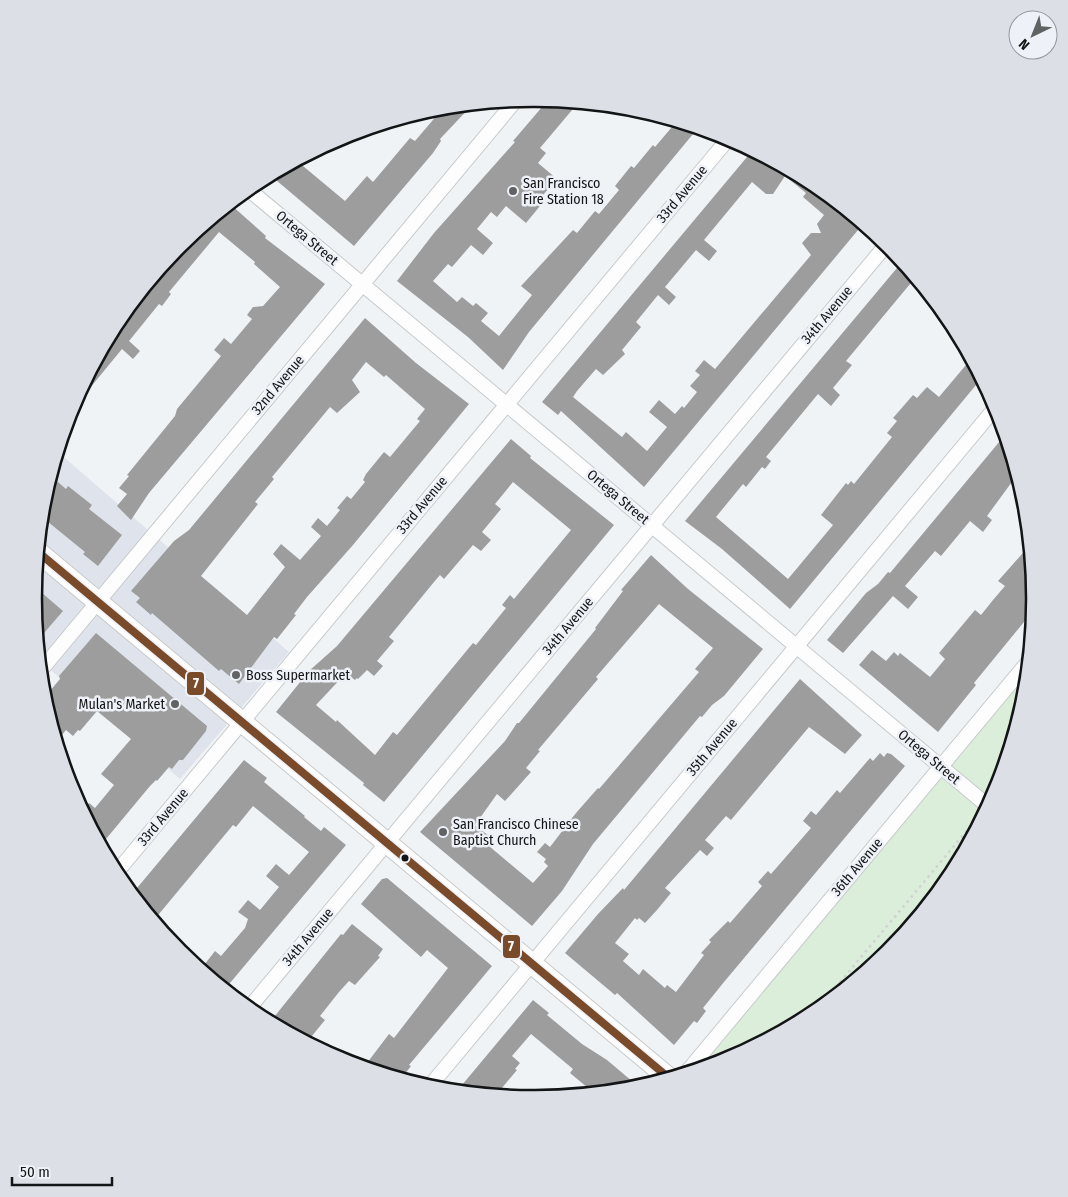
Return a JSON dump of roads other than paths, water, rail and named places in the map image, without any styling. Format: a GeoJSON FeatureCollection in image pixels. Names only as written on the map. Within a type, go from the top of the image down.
{"type":"FeatureCollection","features":[{"type":"Feature","properties":{"kind":"street","name":"32nd Avenue"},"geometry":{"type":"LineString","coordinates":[[47,663],[510,108]]}},
{"type":"Feature","properties":{"kind":"street","name":"33rd Avenue"},"geometry":{"type":"LineString","coordinates":[[122,866],[723,145]]}},
{"type":"Feature","properties":{"kind":"street","name":"Ortega Street"},"geometry":{"type":"LineString","coordinates":[[255,195],[982,801]]}},
{"type":"Feature","properties":{"kind":"street","name":"34th Avenue"},"geometry":{"type":"LineString","coordinates":[[254,1002],[881,250]]}},
{"type":"Feature","properties":{"kind":"street","name":"35th Avenue"},"geometry":{"type":"LineString","coordinates":[[435,1080],[989,414]]}},
{"type":"Feature","properties":{"kind":"street"},"geometry":{"type":"LineString","coordinates":[[45,558],[663,1073]]}},
{"type":"Feature","properties":{"kind":"street","name":"36th Avenue"},"geometry":{"type":"LineString","coordinates":[[694,1063],[1020,672]]}},
{"type":"Feature","properties":{"kind":"place","name":"San Francisco Fire Station 18"},"geometry":{"type":"Point","coordinates":[513,191]}},
{"type":"Feature","properties":{"kind":"place","name":"Boss Supermarket"},"geometry":{"type":"Point","coordinates":[236,675]}},
{"type":"Feature","properties":{"kind":"place","name":"Mulan's Market"},"geometry":{"type":"Point","coordinates":[175,704]}},
{"type":"Feature","properties":{"kind":"place","name":"San Francisco Chinese Baptist Church"},"geometry":{"type":"Point","coordinates":[443,832]}}]}
